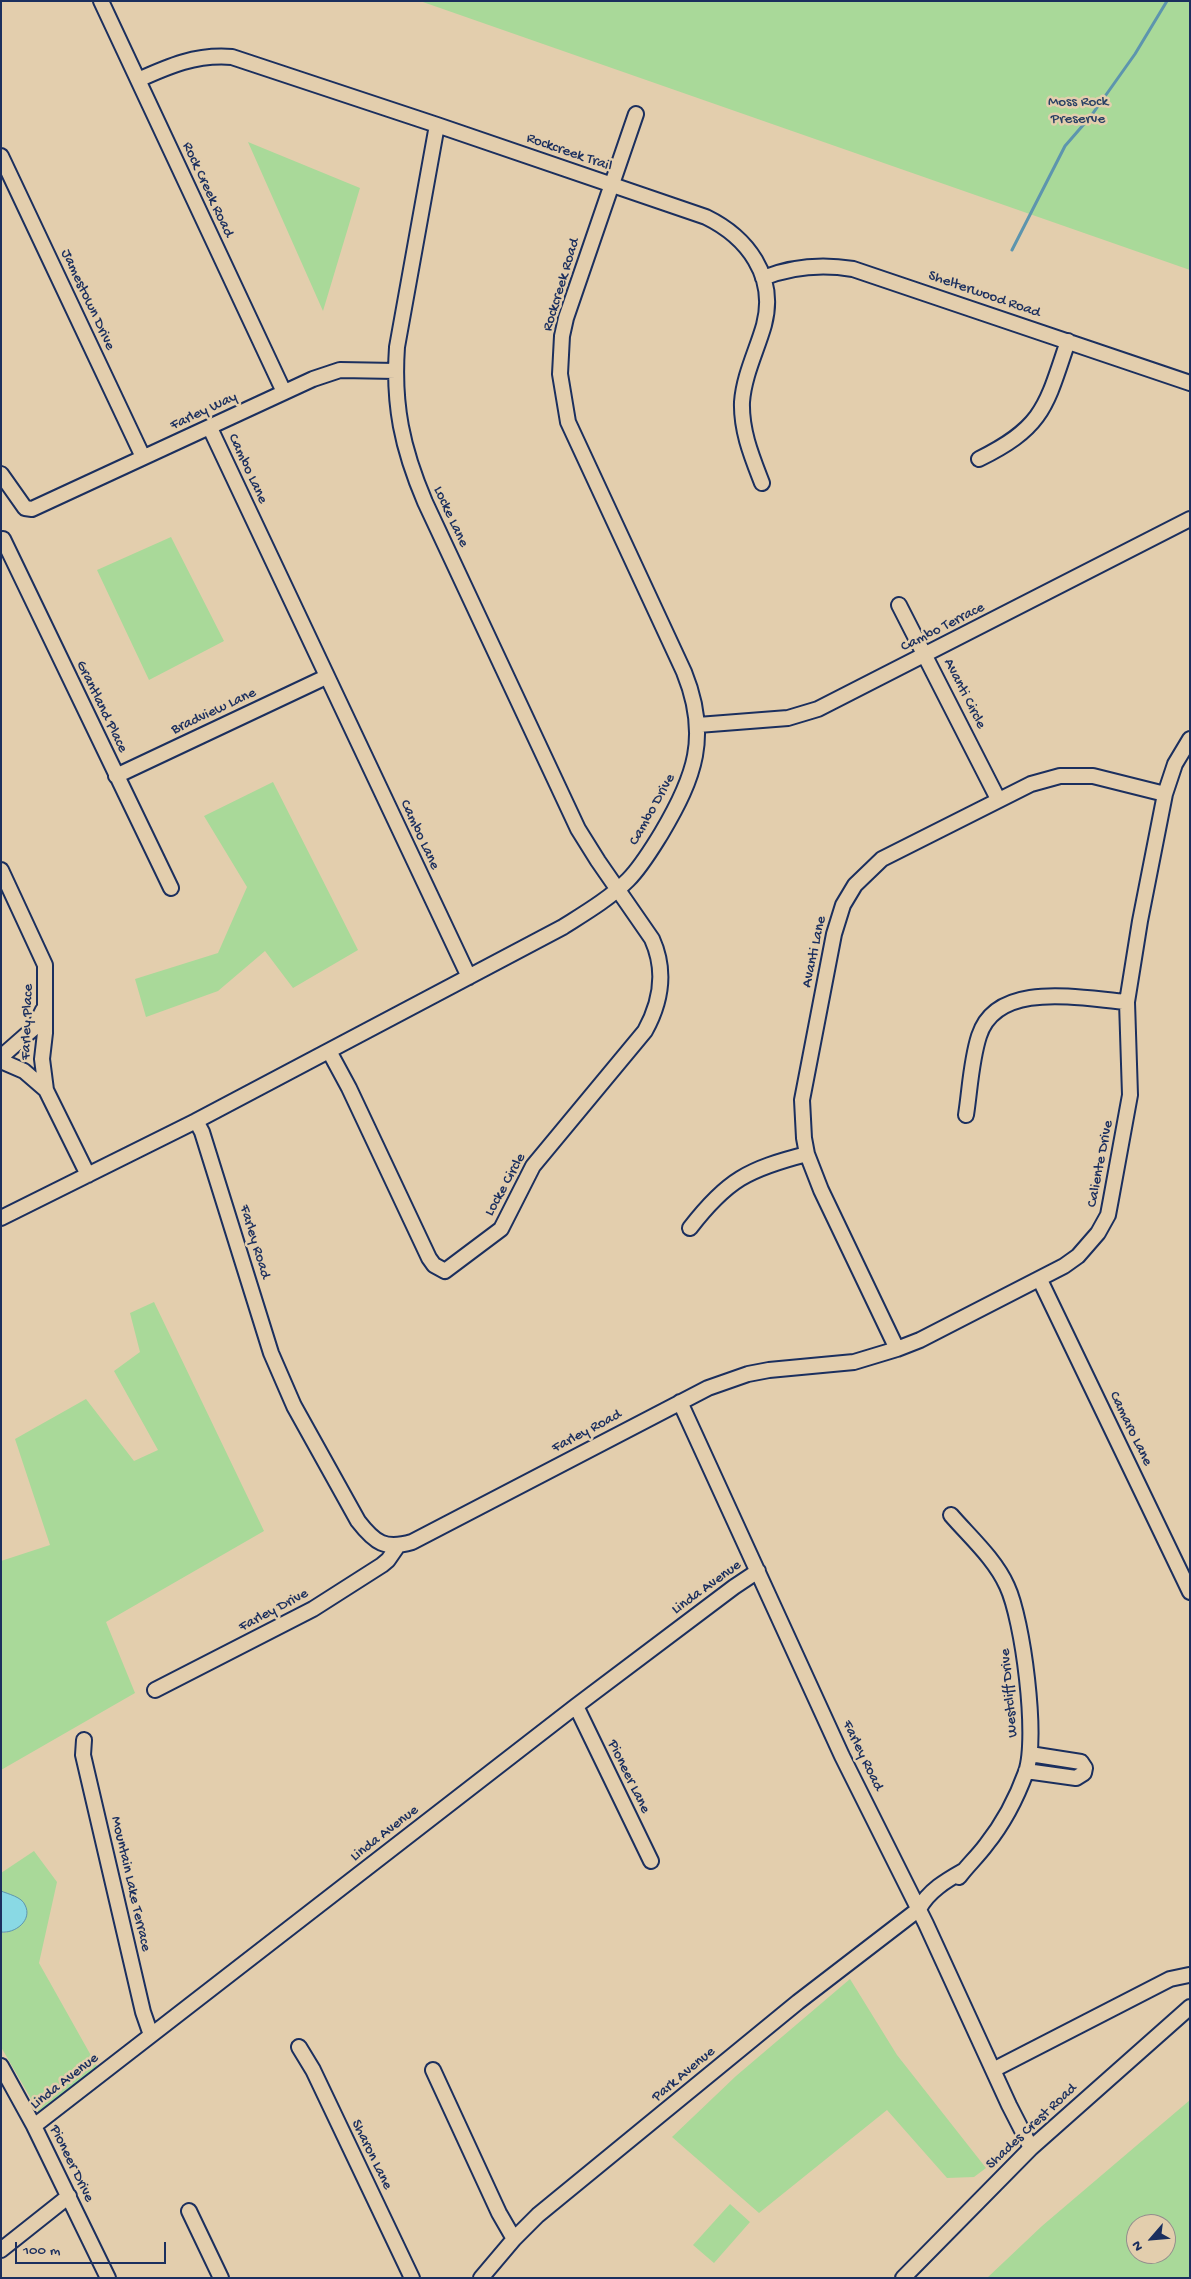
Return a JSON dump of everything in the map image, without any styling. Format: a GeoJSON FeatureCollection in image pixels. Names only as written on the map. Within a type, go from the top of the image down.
{"type":"FeatureCollection","features":[{"type":"Feature","properties":{"kind":"street","name":"Rock Creek Road"},"geometry":{"type":"LineString","coordinates":[[101,1],[284,392]]}},
{"type":"Feature","properties":{"kind":"street","name":"Rockcreek Trail"},"geometry":{"type":"LineString","coordinates":[[138,80],[185,60],[205,56],[232,57],[706,217],[722,225],[747,246],[763,278],[767,300],[764,324],[746,380],[742,401],[745,435],[762,483]]}},
{"type":"Feature","properties":{"kind":"street","name":"Rockcreek Road"},"geometry":{"type":"LineString","coordinates":[[588,468],[568,422],[563,401],[560,374],[562,336],[571,302],[636,114]]}},
{"type":"Feature","properties":{"kind":"street","name":"Locke Lane"},"geometry":{"type":"LineString","coordinates":[[437,125],[397,347],[398,420],[415,477],[578,829],[618,889]]}},
{"type":"Feature","properties":{"kind":"street","name":"Jamestown Drive"},"geometry":{"type":"LineString","coordinates":[[1,156],[143,457]]}},
{"type":"Feature","properties":{"kind":"street","name":"Shelterwood Road"},"geometry":{"type":"LineString","coordinates":[[763,278],[776,273],[812,266],[853,269],[1190,383]]}},
{"type":"Feature","properties":{"kind":"street"},"geometry":{"type":"LineString","coordinates":[[979,458],[1011,442],[1031,425],[1040,414],[1050,394],[1068,341]]}},
{"type":"Feature","properties":{"kind":"street","name":"Farley Way"},"geometry":{"type":"LineString","coordinates":[[1,474],[24,508],[32,509],[313,379],[340,370],[396,371]]}},
{"type":"Feature","properties":{"kind":"street","name":"Cambo Lane"},"geometry":{"type":"LineString","coordinates":[[210,428],[469,977]]}},
{"type":"Feature","properties":{"kind":"street","name":"Cambo Drive"},"geometry":{"type":"LineString","coordinates":[[469,977],[547,937],[618,889],[642,864],[674,812],[685,790],[693,767],[698,725],[695,706],[684,672],[588,468]]}},
{"type":"Feature","properties":{"kind":"street","name":"Cambo Terrace"},"geometry":{"type":"LineString","coordinates":[[698,725],[775,720],[801,715],[818,709],[1190,519]]}},
{"type":"Feature","properties":{"kind":"street","name":"Grantland Place"},"geometry":{"type":"LineString","coordinates":[[3,539],[171,888]]}},
{"type":"Feature","properties":{"kind":"street","name":"Avanti Circle"},"geometry":{"type":"LineString","coordinates":[[900,605],[998,799]]}},
{"type":"Feature","properties":{"kind":"street","name":"Bradview Lane"},"geometry":{"type":"LineString","coordinates":[[116,776],[326,677]]}},
{"type":"Feature","properties":{"kind":"street","name":"Caliente Drive"},"geometry":{"type":"LineString","coordinates":[[680,1402],[714,1386],[748,1374],[769,1370],[854,1362],[897,1349],[1040,1280],[1078,1256],[1098,1233],[1108,1215],[1130,1095],[1126,1002],[1164,794],[1175,764],[1190,740]]}},
{"type":"Feature","properties":{"kind":"street","name":"Avanti Lane"},"geometry":{"type":"LineString","coordinates":[[897,1349],[821,1190],[807,1154],[804,1138],[802,1100],[834,934],[839,914],[848,895],[864,875],[882,859],[998,799],[1046,779],[1077,775],[1115,780],[1164,794]]}},
{"type":"Feature","properties":{"kind":"street","name":"Farley Place"},"geometry":{"type":"LineString","coordinates":[[1,870],[45,965],[42,1059],[46,1090],[88,1175]]}},
{"type":"Feature","properties":{"kind":"street","name":"Locke Circle"},"geometry":{"type":"LineString","coordinates":[[329,1051],[349,1088],[429,1258],[439,1269],[445,1271],[452,1268],[501,1229],[533,1166],[635,1045],[652,1018],[657,1006],[660,984],[657,951],[641,921],[618,889]]}},
{"type":"Feature","properties":{"kind":"street"},"geometry":{"type":"LineString","coordinates":[[1,1218],[196,1121],[469,977]]}},
{"type":"Feature","properties":{"kind":"street"},"geometry":{"type":"LineString","coordinates":[[966,1115],[979,1035],[988,1019],[996,1012],[1017,1000],[1034,996],[1126,1002]]}},
{"type":"Feature","properties":{"kind":"street"},"geometry":{"type":"LineString","coordinates":[[1,1057],[34,1028],[45,1005]]}},
{"type":"Feature","properties":{"kind":"street"},"geometry":{"type":"LineString","coordinates":[[1,1061],[24,1071],[46,1090]]}},
{"type":"Feature","properties":{"kind":"street","name":"Farley Road"},"geometry":{"type":"LineString","coordinates":[[196,1121],[202,1132],[271,1353],[294,1406],[358,1521],[376,1540],[397,1547],[412,1542],[680,1402],[842,1756],[918,1909],[1031,2148]]}},
{"type":"Feature","properties":{"kind":"street"},"geometry":{"type":"LineString","coordinates":[[690,1228],[715,1197],[738,1178],[760,1167],[807,1154]]}},
{"type":"Feature","properties":{"kind":"street","name":"Camaro Lane"},"geometry":{"type":"LineString","coordinates":[[1040,1280],[1190,1592]]}},
{"type":"Feature","properties":{"kind":"street","name":"Westcliff Drive"},"geometry":{"type":"LineString","coordinates":[[918,1909],[923,1900],[935,1890],[964,1871],[988,1844],[1016,1795],[1026,1772],[1030,1754],[1031,1734],[1022,1638],[1013,1600],[998,1570],[951,1515]]}},
{"type":"Feature","properties":{"kind":"street","name":"Farley Drive"},"geometry":{"type":"LineString","coordinates":[[155,1690],[330,1600],[388,1560],[397,1547]]}},
{"type":"Feature","properties":{"kind":"street","name":"Linda Avenue"},"geometry":{"type":"LineString","coordinates":[[34,2126],[576,1706],[758,1571]]}},
{"type":"Feature","properties":{"kind":"street","name":"Pioneer Lane"},"geometry":{"type":"LineString","coordinates":[[576,1706],[651,1862]]}},
{"type":"Feature","properties":{"kind":"street","name":"Mountain Lake Terrace"},"geometry":{"type":"LineString","coordinates":[[84,1740],[83,1756],[143,2012],[151,2035]]}},
{"type":"Feature","properties":{"kind":"street"},"geometry":{"type":"LineString","coordinates":[[1026,1772],[1076,1778],[1084,1773],[1085,1768],[1082,1762],[1030,1754]]}},
{"type":"Feature","properties":{"kind":"street","name":"Park Avenue"},"geometry":{"type":"LineString","coordinates":[[481,2278],[514,2239],[538,2215],[798,2002],[918,1909]]}},
{"type":"Feature","properties":{"kind":"street"},"geometry":{"type":"LineString","coordinates":[[993,2070],[1170,1979],[1189,1975]]}},
{"type":"Feature","properties":{"kind":"street","name":"Shades Crest Road"},"geometry":{"type":"LineString","coordinates":[[903,2278],[1031,2148],[1190,2006]]}},
{"type":"Feature","properties":{"kind":"street","name":"Sharon Lane"},"geometry":{"type":"LineString","coordinates":[[299,2047],[313,2070],[412,2278]]}},
{"type":"Feature","properties":{"kind":"street","name":"Pioneer Drive"},"geometry":{"type":"LineString","coordinates":[[1,2066],[34,2126],[108,2278]]}},
{"type":"Feature","properties":{"kind":"street"},"geometry":{"type":"LineString","coordinates":[[433,2070],[499,2213],[514,2239]]}},
{"type":"Feature","properties":{"kind":"street"},"geometry":{"type":"LineString","coordinates":[[1,2250],[69,2196]]}},
{"type":"Feature","properties":{"kind":"street"},"geometry":{"type":"LineString","coordinates":[[189,2211],[222,2278]]}},
{"type":"Feature","properties":{"kind":"green space","name":"Moss Rock Preserve"},"geometry":{"type":"Polygon","coordinates":[[[420,1],[1190,1],[1190,270],[420,1]]]}},
{"type":"Feature","properties":{"kind":"green space"},"geometry":{"type":"Polygon","coordinates":[[[248,142],[360,188],[323,311],[248,142]]]}},
{"type":"Feature","properties":{"kind":"green space"},"geometry":{"type":"Polygon","coordinates":[[[171,537],[224,641],[149,680],[97,570],[171,537]]]}},
{"type":"Feature","properties":{"kind":"green space"},"geometry":{"type":"Polygon","coordinates":[[[273,782],[358,950],[293,988],[265,951],[218,991],[146,1017],[135,979],[218,953],[247,887],[204,816],[273,782]]]}},
{"type":"Feature","properties":{"kind":"green space"},"geometry":{"type":"Polygon","coordinates":[[[154,1302],[264,1531],[106,1622],[135,1693],[1,1770],[1,1561],[50,1545],[15,1439],[86,1399],[134,1461],[158,1450],[114,1371],[140,1352],[130,1313],[154,1302]]]}},
{"type":"Feature","properties":{"kind":"green space"},"geometry":{"type":"Polygon","coordinates":[[[34,1851],[57,1882],[39,1963],[98,2068],[41,2116],[1,2047],[1,1932],[6,1933],[27,1914],[21,1902],[1,1891],[1,1873],[34,1851]]]}},
{"type":"Feature","properties":{"kind":"green space"},"geometry":{"type":"Polygon","coordinates":[[[850,1979],[897,2055],[986,2168],[974,2177],[947,2178],[887,2110],[759,2213],[672,2137],[736,2076],[850,1979]]]}},
{"type":"Feature","properties":{"kind":"green space"},"geometry":{"type":"Polygon","coordinates":[[[1190,2100],[1190,2278],[987,2278],[1042,2226],[1190,2100]]]}},
{"type":"Feature","properties":{"kind":"green space"},"geometry":{"type":"Polygon","coordinates":[[[730,2204],[750,2222],[714,2263],[693,2245],[730,2204]]]}},
{"type":"Feature","properties":{"kind":"water"},"geometry":{"type":"Polygon","coordinates":[[[1,1891],[21,1900],[27,1911],[25,1921],[12,1931],[1,1932],[1,1891]]]}},
{"type":"Feature","properties":{"kind":"waterway"},"geometry":{"type":"LineString","coordinates":[[1012,250],[1065,146],[1091,116],[1135,54],[1167,1]]}}]}
